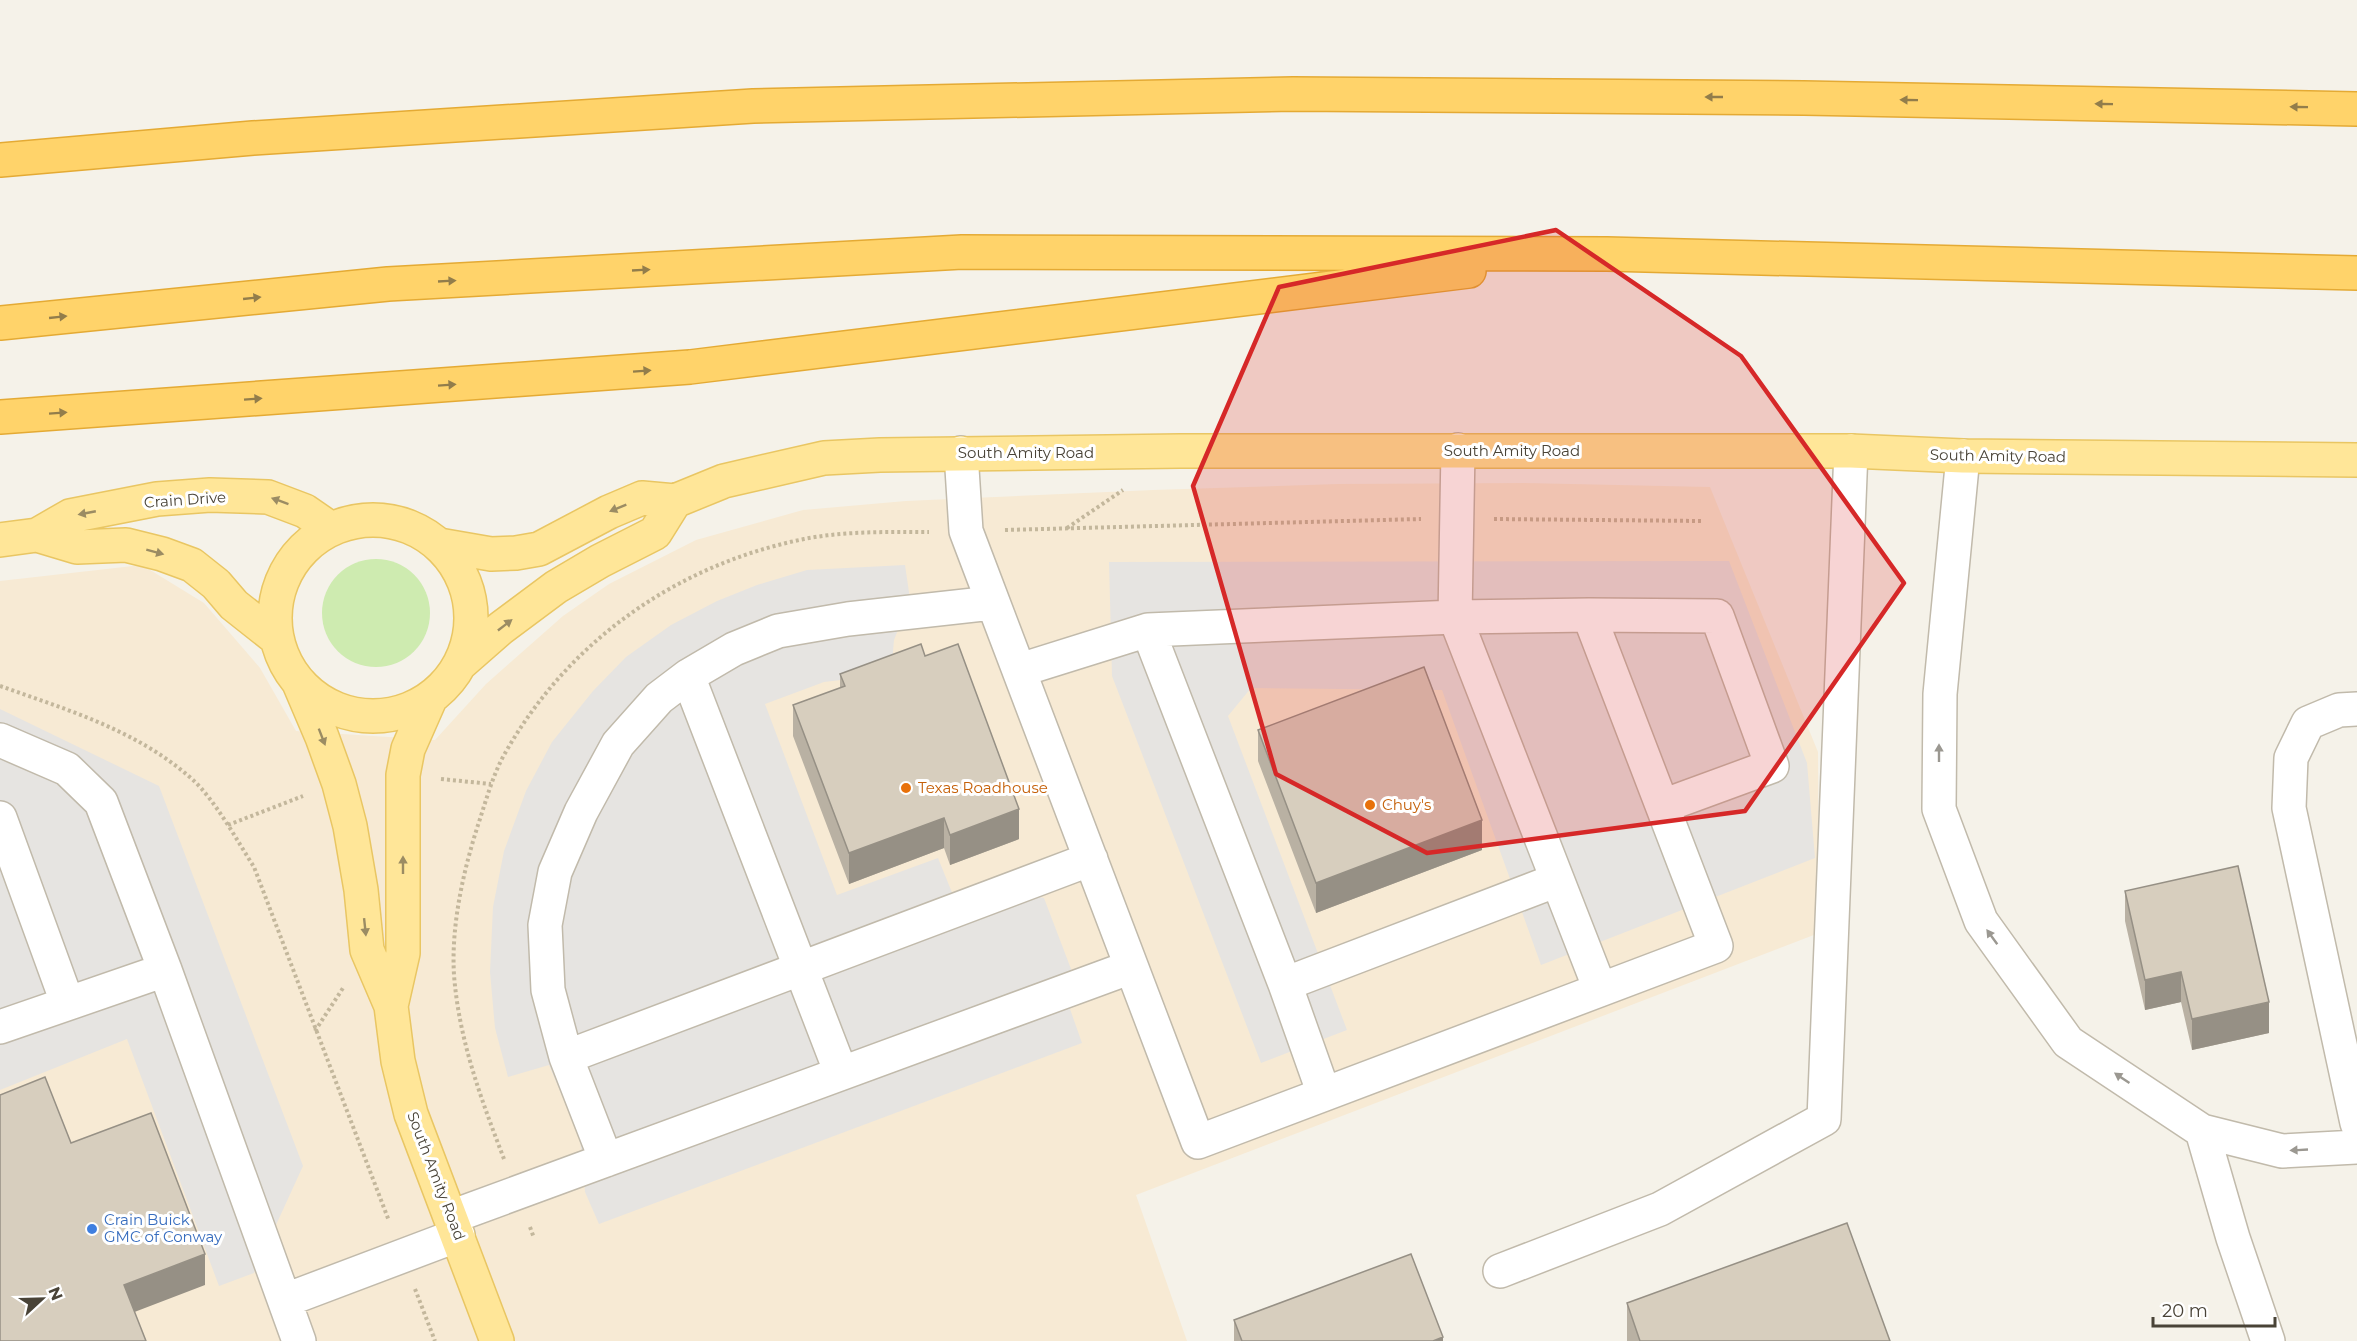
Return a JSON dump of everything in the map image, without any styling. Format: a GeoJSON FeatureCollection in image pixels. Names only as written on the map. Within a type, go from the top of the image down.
{"type":"FeatureCollection","features":[{"type":"Feature","properties":{"kind":"highway"},"geometry":{"type":"LineString","coordinates":[[0,160],[253,138],[812,104],[1305,94],[1804,98],[2357,109]]}},
{"type":"Feature","properties":{"kind":"highway"},"geometry":{"type":"LineString","coordinates":[[0,323],[388,284],[962,252],[1607,254],[2357,273]]}},
{"type":"Feature","properties":{"kind":"highway"},"geometry":{"type":"LineString","coordinates":[[0,417],[690,367],[1607,254]]}},
{"type":"Feature","properties":{"kind":"main road","name":"South Amity Road"},"geometry":{"type":"LineString","coordinates":[[439,545],[491,554],[538,549],[609,512],[642,498],[675,501],[724,481],[824,458],[962,453],[1458,450],[1851,452],[1963,456],[2357,460]]}},
{"type":"Feature","properties":{"kind":"main road","name":"Crain Drive"},"geometry":{"type":"LineString","coordinates":[[0,540],[37,535],[69,516],[157,500],[210,495],[268,497],[305,511],[331,529]]}},
{"type":"Feature","properties":{"kind":"main road"},"geometry":{"type":"LineString","coordinates":[[461,663],[501,628],[556,587],[655,533],[675,501]]}},
{"type":"Feature","properties":{"kind":"main road"},"geometry":{"type":"LineString","coordinates":[[359,520],[387,520],[415,529],[439,545],[456,565],[467,588],[471,613],[470,638],[461,663],[448,683],[430,699],[405,712],[376,717],[347,714],[321,702],[299,684],[285,663],[277,639],[275,613],[279,586],[291,563],[309,543],[331,529],[359,520]]}},
{"type":"Feature","properties":{"kind":"main road","name":"Crain Drive"},"geometry":{"type":"LineString","coordinates":[[37,535],[77,547],[126,545],[162,554],[192,565],[216,584],[234,605],[277,639]]}},
{"type":"Feature","properties":{"kind":"main road","name":"South Amity Road"},"geometry":{"type":"LineString","coordinates":[[299,684],[339,784],[350,826],[361,890],[367,950],[392,1006],[398,1061],[411,1114],[497,1341]]}},
{"type":"Feature","properties":{"kind":"main road","name":"South Amity Road"},"geometry":{"type":"LineString","coordinates":[[392,1006],[403,953],[403,775],[408,749],[430,699]]}},
{"type":"Feature","properties":{"kind":"lane"},"geometry":{"type":"LineString","coordinates":[[1458,450],[1455,617],[1600,989]]}},
{"type":"Feature","properties":{"kind":"lane"},"geometry":{"type":"LineString","coordinates":[[1500,1271],[1660,1209],[1824,1119],[1851,452]]}},
{"type":"Feature","properties":{"kind":"lane"},"geometry":{"type":"LineString","coordinates":[[962,453],[966,531],[1198,1142],[1716,946],[1589,615]]}},
{"type":"Feature","properties":{"kind":"lane"},"geometry":{"type":"LineString","coordinates":[[1963,456],[1940,694],[1939,809],[1981,921],[2068,1042],[2202,1131],[2282,1151],[2357,1147]]}},
{"type":"Feature","properties":{"kind":"lane"},"geometry":{"type":"LineString","coordinates":[[606,1160],[566,1057],[548,990],[545,925],[555,872],[580,812],[618,744],[659,698],[688,676],[734,649],[778,631],[859,617],[992,603]]}},
{"type":"Feature","properties":{"kind":"lane"},"geometry":{"type":"LineString","coordinates":[[1020,670],[1148,630],[1455,617],[1717,616],[1772,766],[1663,806]]}},
{"type":"Feature","properties":{"kind":"lane"},"geometry":{"type":"LineString","coordinates":[[1148,630],[1285,984],[1324,1094]]}},
{"type":"Feature","properties":{"kind":"lane"},"geometry":{"type":"LineString","coordinates":[[688,676],[841,1073]]}},
{"type":"Feature","properties":{"kind":"lane"},"geometry":{"type":"LineString","coordinates":[[2357,709],[2339,710],[2307,723],[2291,758],[2289,808],[2357,1123]]}},
{"type":"Feature","properties":{"kind":"lane"},"geometry":{"type":"LineString","coordinates":[[0,740],[67,769],[100,802],[165,970],[299,1341]]}},
{"type":"Feature","properties":{"kind":"lane"},"geometry":{"type":"LineString","coordinates":[[0,818],[68,1002]]}},
{"type":"Feature","properties":{"kind":"lane"},"geometry":{"type":"LineString","coordinates":[[566,1057],[1091,859]]}},
{"type":"Feature","properties":{"kind":"lane"},"geometry":{"type":"LineString","coordinates":[[1285,984],[1557,880]]}},
{"type":"Feature","properties":{"kind":"lane"},"geometry":{"type":"LineString","coordinates":[[286,1300],[606,1160],[1131,967]]}},
{"type":"Feature","properties":{"kind":"lane"},"geometry":{"type":"LineString","coordinates":[[0,1027],[165,970]]}},
{"type":"Feature","properties":{"kind":"lane"},"geometry":{"type":"LineString","coordinates":[[2202,1131],[2233,1238],[2268,1341]]}},
{"type":"Feature","properties":{"kind":"path"},"geometry":{"type":"LineString","coordinates":[[1066,528],[1123,490]]}},
{"type":"Feature","properties":{"kind":"path"},"geometry":{"type":"LineString","coordinates":[[1008,530],[1412,519]]}},
{"type":"Feature","properties":{"kind":"path"},"geometry":{"type":"LineString","coordinates":[[1489,519],[1701,521]]}},
{"type":"Feature","properties":{"kind":"path"},"geometry":{"type":"LineString","coordinates":[[0,686],[114,728],[158,753],[195,782],[228,825],[254,867],[391,1224]]}},
{"type":"Feature","properties":{"kind":"path"},"geometry":{"type":"LineString","coordinates":[[433,778],[491,784]]}},
{"type":"Feature","properties":{"kind":"path"},"geometry":{"type":"LineString","coordinates":[[228,825],[313,792]]}},
{"type":"Feature","properties":{"kind":"path"},"geometry":{"type":"LineString","coordinates":[[416,1290],[435,1341]]}},
{"type":"Feature","properties":{"kind":"highlighted area"},"geometry":{"type":"Polygon","coordinates":[[[1556,230],[1741,356],[1904,583],[1745,811],[1427,853],[1276,774],[1193,486],[1279,287],[1556,230]]]}},
{"type":"Feature","properties":{"kind":"shaded area"},"geometry":{"type":"Polygon","coordinates":[[[1525,483],[1710,487],[1818,752],[1819,933],[1136,1195],[1187,1341],[0,1341],[0,581],[142,565],[204,603],[260,668],[296,731],[435,740],[486,684],[563,616],[609,584],[696,540],[803,510],[906,501],[1153,490],[1338,484],[1525,483]]]}},
{"type":"Feature","properties":{"kind":"shaded area"},"geometry":{"type":"Polygon","coordinates":[[[1729,561],[1807,763],[1815,858],[1541,965],[1442,690],[1251,688],[1228,716],[1347,1030],[1261,1063],[1112,676],[1109,562],[1729,561]]]}},
{"type":"Feature","properties":{"kind":"shaded area"},"geometry":{"type":"Polygon","coordinates":[[[905,565],[910,599],[894,640],[891,674],[824,682],[765,704],[837,895],[938,858],[953,895],[978,885],[1044,898],[1071,969],[1070,1009],[1082,1043],[599,1224],[585,1192],[580,1138],[549,1065],[508,1077],[495,1028],[490,972],[493,907],[504,851],[526,791],[552,742],[593,691],[626,657],[671,625],[717,601],[757,585],[807,570],[905,565]]]}},
{"type":"Feature","properties":{"kind":"shaded area"},"geometry":{"type":"Polygon","coordinates":[[[0,709],[159,786],[303,1166],[254,1273],[219,1286],[127,1039],[0,1090],[0,709]]]}},
{"type":"Feature","properties":{"kind":"green space"},"geometry":{"type":"Polygon","coordinates":[[[376,559],[397,563],[414,575],[426,592],[430,613],[426,634],[414,651],[397,663],[376,667],[355,663],[338,651],[326,634],[322,613],[326,592],[338,575],[355,563],[376,559]]]}},
{"type":"Feature","properties":{"kind":"building","name":"Texas Roadhouse"},"geometry":{"type":"Polygon","coordinates":[[[921,644],[925,656],[958,644],[1019,809],[950,835],[944,818],[849,853],[793,705],[845,686],[840,674],[921,644]]]}},
{"type":"Feature","properties":{"kind":"building","name":"Chuy's"},"geometry":{"type":"Polygon","coordinates":[[[1424,667],[1482,820],[1316,883],[1258,730],[1424,667]]]}},
{"type":"Feature","properties":{"kind":"building"},"geometry":{"type":"Polygon","coordinates":[[[2238,866],[2269,1002],[2192,1019],[2181,972],[2145,980],[2125,891],[2238,866]]]}},
{"type":"Feature","properties":{"kind":"building","name":"Crain Buick GMC of Conway"},"geometry":{"type":"Polygon","coordinates":[[[45,1077],[71,1143],[151,1113],[205,1254],[124,1285],[146,1341],[0,1341],[0,1095],[45,1077]]]}},
{"type":"Feature","properties":{"kind":"building"},"geometry":{"type":"Polygon","coordinates":[[[1847,1223],[1890,1341],[1640,1341],[1627,1303],[1847,1223]]]}},
{"type":"Feature","properties":{"kind":"building"},"geometry":{"type":"Polygon","coordinates":[[[1411,1254],[1443,1337],[1433,1341],[1242,1341],[1234,1320],[1411,1254]]]}},
{"type":"Feature","properties":{"kind":"place","name":"Texas Roadhouse"},"geometry":{"type":"Point","coordinates":[906,788]}},
{"type":"Feature","properties":{"kind":"place","name":"Chuy's"},"geometry":{"type":"Point","coordinates":[1370,805]}},
{"type":"Feature","properties":{"kind":"place","name":"Crain Buick GMC of Conway"},"geometry":{"type":"Point","coordinates":[92,1229]}}]}
